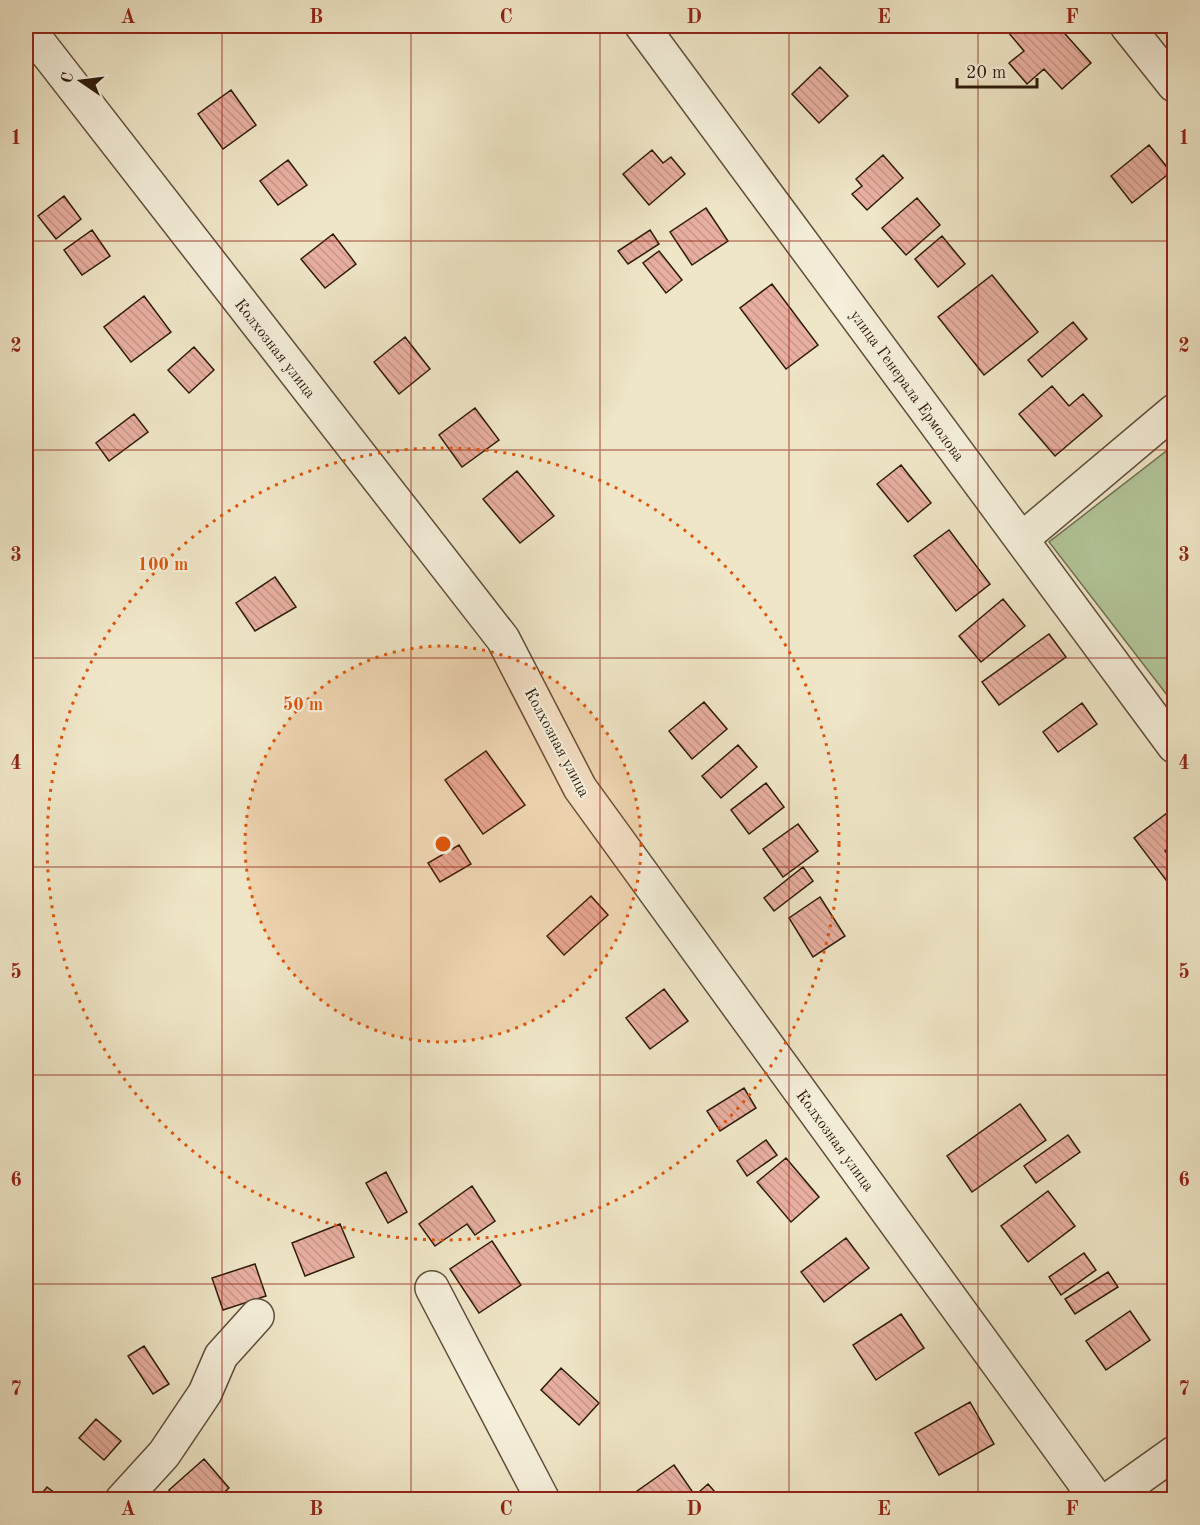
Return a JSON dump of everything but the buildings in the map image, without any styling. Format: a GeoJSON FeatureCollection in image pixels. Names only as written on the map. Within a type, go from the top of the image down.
{"type":"FeatureCollection","features":[{"type":"Feature","properties":{"kind":"street","name":"Колхозная улица"},"geometry":{"type":"LineString","coordinates":[[26,26],[503,639],[580,788],[1097,1500]]}},
{"type":"Feature","properties":{"kind":"street","name":"улица Генерала Ермолова"},"geometry":{"type":"LineString","coordinates":[[642,26],[1174,746]]}},
{"type":"Feature","properties":{"kind":"street"},"geometry":{"type":"LineString","coordinates":[[1127,26],[1174,85]]}},
{"type":"Feature","properties":{"kind":"street"},"geometry":{"type":"LineString","coordinates":[[1022,539],[1174,411]]}},
{"type":"Feature","properties":{"kind":"street"},"geometry":{"type":"LineString","coordinates":[[432,1288],[543,1500]]}},
{"type":"Feature","properties":{"kind":"street"},"geometry":{"type":"LineString","coordinates":[[122,1500],[164,1454],[205,1393],[221,1356],[257,1316]]}},
{"type":"Feature","properties":{"kind":"street"},"geometry":{"type":"LineString","coordinates":[[1108,1500],[1174,1453]]}},
{"type":"Feature","properties":{"kind":"green space"},"geometry":{"type":"Polygon","coordinates":[[[1174,445],[1174,704],[1049,542],[1174,445]]]}}]}
